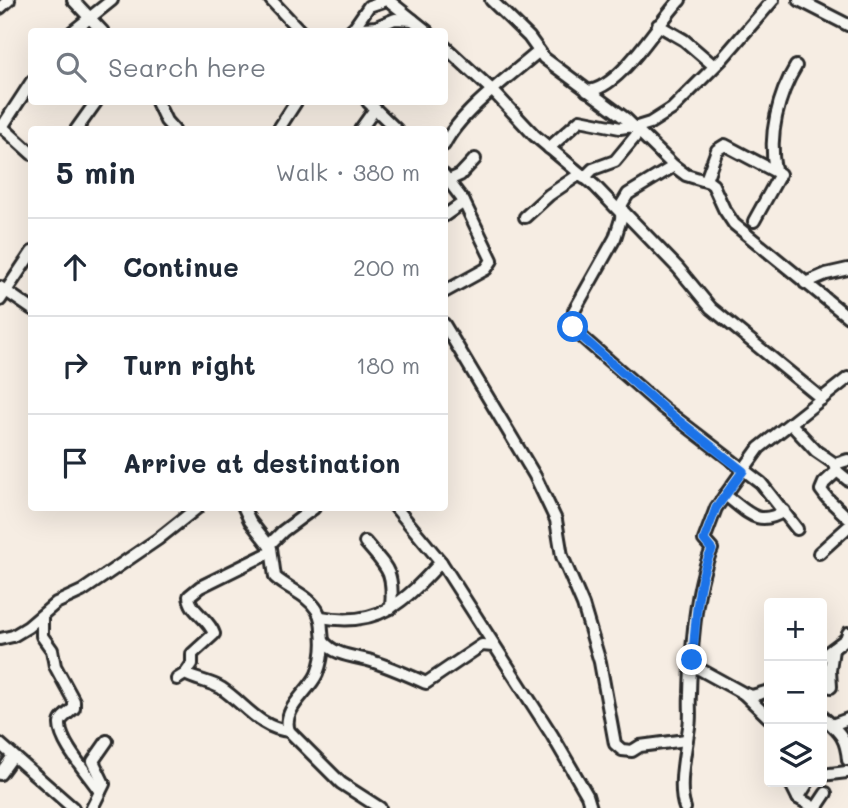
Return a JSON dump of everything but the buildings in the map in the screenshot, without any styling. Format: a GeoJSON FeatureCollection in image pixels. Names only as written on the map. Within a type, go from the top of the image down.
{"type":"FeatureCollection","features":[{"type":"Feature","properties":{"kind":"street"},"geometry":{"type":"LineString","coordinates":[[0,8],[9,0]]}},
{"type":"Feature","properties":{"kind":"street"},"geometry":{"type":"LineString","coordinates":[[73,0],[100,28]]}},
{"type":"Feature","properties":{"kind":"street"},"geometry":{"type":"LineString","coordinates":[[77,28],[111,0]]}},
{"type":"Feature","properties":{"kind":"street"},"geometry":{"type":"LineString","coordinates":[[353,28],[369,6],[387,0],[423,28]]}},
{"type":"Feature","properties":{"kind":"street"},"geometry":{"type":"LineString","coordinates":[[491,0],[529,37],[538,52],[569,79],[601,99],[686,176],[706,180],[717,189],[723,209],[734,224],[848,317]]}},
{"type":"Feature","properties":{"kind":"street"},"geometry":{"type":"LineString","coordinates":[[549,148],[580,120],[635,129],[667,114],[713,65],[722,59],[773,0]]}},
{"type":"Feature","properties":{"kind":"street"},"geometry":{"type":"LineString","coordinates":[[799,0],[848,24]]}},
{"type":"Feature","properties":{"kind":"street"},"geometry":{"type":"LineString","coordinates":[[275,1],[298,28]]}},
{"type":"Feature","properties":{"kind":"street"},"geometry":{"type":"LineString","coordinates":[[587,91],[605,85],[620,73],[673,2]]}},
{"type":"Feature","properties":{"kind":"street"},"geometry":{"type":"LineString","coordinates":[[368,28],[395,19],[413,20]]}},
{"type":"Feature","properties":{"kind":"street"},"geometry":{"type":"LineString","coordinates":[[658,25],[684,40],[713,65]]}},
{"type":"Feature","properties":{"kind":"street"},"geometry":{"type":"LineString","coordinates":[[448,50],[549,148],[621,211],[678,268],[711,308],[822,399]]}},
{"type":"Feature","properties":{"kind":"street"},"geometry":{"type":"LineString","coordinates":[[448,138],[465,116],[538,52]]}},
{"type":"Feature","properties":{"kind":"street"},"geometry":{"type":"LineString","coordinates":[[775,170],[772,154],[780,99],[784,85],[796,66]]}},
{"type":"Feature","properties":{"kind":"street"},"geometry":{"type":"LineString","coordinates":[[601,99],[605,85]]}},
{"type":"Feature","properties":{"kind":"street"},"geometry":{"type":"LineString","coordinates":[[28,87],[1,126],[28,150]]}},
{"type":"Feature","properties":{"kind":"street"},"geometry":{"type":"LineString","coordinates":[[79,126],[94,105]]}},
{"type":"Feature","properties":{"kind":"street"},"geometry":{"type":"LineString","coordinates":[[158,105],[170,126]]}},
{"type":"Feature","properties":{"kind":"street"},"geometry":{"type":"LineString","coordinates":[[281,126],[294,105]]}},
{"type":"Feature","properties":{"kind":"street"},"geometry":{"type":"LineString","coordinates":[[362,126],[371,105],[393,126]]}},
{"type":"Feature","properties":{"kind":"street"},"geometry":{"type":"LineString","coordinates":[[525,217],[549,195],[593,169],[615,161],[635,129]]}},
{"type":"Feature","properties":{"kind":"street"},"geometry":{"type":"LineString","coordinates":[[706,180],[717,150],[724,145],[780,174],[754,221]]}},
{"type":"Feature","properties":{"kind":"street"},"geometry":{"type":"LineString","coordinates":[[448,178],[460,174],[475,159]]}},
{"type":"Feature","properties":{"kind":"street"},"geometry":{"type":"LineString","coordinates":[[674,166],[628,194],[615,238],[574,311],[573,327],[655,401],[761,484],[797,529]]}},
{"type":"Feature","properties":{"kind":"street"},"geometry":{"type":"LineString","coordinates":[[448,179],[464,202],[490,252],[492,263],[448,290]]}},
{"type":"Feature","properties":{"kind":"street"},"geometry":{"type":"LineString","coordinates":[[448,213],[464,202]]}},
{"type":"Feature","properties":{"kind":"street"},"geometry":{"type":"LineString","coordinates":[[28,257],[2,293],[28,307]]}},
{"type":"Feature","properties":{"kind":"street"},"geometry":{"type":"LineString","coordinates":[[805,283],[848,269]]}},
{"type":"Feature","properties":{"kind":"street"},"geometry":{"type":"LineString","coordinates":[[448,331],[535,476],[556,520],[562,556],[583,605],[600,662],[614,744],[622,750],[632,751],[640,746],[686,740]]}},
{"type":"Feature","properties":{"kind":"street"},"geometry":{"type":"LineString","coordinates":[[685,808],[683,790],[697,605],[705,567],[712,550],[704,540],[711,516],[759,448],[848,378]]}},
{"type":"Feature","properties":{"kind":"street"},"geometry":{"type":"LineString","coordinates":[[791,425],[848,480]]}},
{"type":"Feature","properties":{"kind":"street"},"geometry":{"type":"LineString","coordinates":[[848,460],[836,467],[821,490],[848,518]]}},
{"type":"Feature","properties":{"kind":"street"},"geometry":{"type":"LineString","coordinates":[[725,495],[759,519],[770,519],[784,511]]}},
{"type":"Feature","properties":{"kind":"street"},"geometry":{"type":"LineString","coordinates":[[0,639],[19,633],[56,603],[82,591],[158,539],[193,511]]}},
{"type":"Feature","properties":{"kind":"street"},"geometry":{"type":"LineString","coordinates":[[245,511],[270,548],[275,577],[311,602],[321,617],[323,640],[316,676],[290,714],[287,721],[289,731],[341,783],[380,808]]}},
{"type":"Feature","properties":{"kind":"street"},"geometry":{"type":"LineString","coordinates":[[289,731],[265,724],[218,686],[181,677],[192,664],[192,654],[214,634],[211,624],[190,605],[189,596],[200,587],[270,548],[283,531],[310,511]]}},
{"type":"Feature","properties":{"kind":"street"},"geometry":{"type":"LineString","coordinates":[[398,511],[441,562],[552,735],[587,795],[590,808]]}},
{"type":"Feature","properties":{"kind":"street"},"geometry":{"type":"LineString","coordinates":[[819,553],[848,527]]}},
{"type":"Feature","properties":{"kind":"street"},"geometry":{"type":"LineString","coordinates":[[365,542],[389,570],[393,580],[391,608]]}},
{"type":"Feature","properties":{"kind":"street"},"geometry":{"type":"LineString","coordinates":[[321,617],[343,621],[368,617],[391,608],[409,596],[441,562]]}},
{"type":"Feature","properties":{"kind":"street"},"geometry":{"type":"LineString","coordinates":[[42,616],[42,636],[52,650],[55,666],[74,701],[74,708],[61,720],[60,725],[68,750],[100,792]]}},
{"type":"Feature","properties":{"kind":"street"},"geometry":{"type":"LineString","coordinates":[[827,653],[846,639],[848,634]]}},
{"type":"Feature","properties":{"kind":"street"},"geometry":{"type":"LineString","coordinates":[[323,640],[333,650],[426,683],[482,645],[493,646]]}},
{"type":"Feature","properties":{"kind":"street"},"geometry":{"type":"LineString","coordinates":[[831,687],[830,659],[833,649]]}},
{"type":"Feature","properties":{"kind":"street"},"geometry":{"type":"LineString","coordinates":[[692,665],[743,693],[752,696],[764,692]]}},
{"type":"Feature","properties":{"kind":"street"},"geometry":{"type":"LineString","coordinates":[[743,693],[764,713]]}},
{"type":"Feature","properties":{"kind":"street"},"geometry":{"type":"LineString","coordinates":[[832,725],[848,719]]}},
{"type":"Feature","properties":{"kind":"street"},"geometry":{"type":"LineString","coordinates":[[827,720],[844,739],[848,760]]}},
{"type":"Feature","properties":{"kind":"street"},"geometry":{"type":"LineString","coordinates":[[92,808],[93,801],[104,784],[93,761],[107,741]]}},
{"type":"Feature","properties":{"kind":"street"},"geometry":{"type":"LineString","coordinates":[[0,744],[73,808]]}},
{"type":"Feature","properties":{"kind":"street"},"geometry":{"type":"LineString","coordinates":[[0,774],[13,756]]}},
{"type":"Feature","properties":{"kind":"street"},"geometry":{"type":"LineString","coordinates":[[827,774],[848,770],[848,778]]}},
{"type":"Feature","properties":{"kind":"street"},"geometry":{"type":"LineString","coordinates":[[792,787],[798,798],[812,808],[826,793]]}},
{"type":"Feature","properties":{"kind":"street"},"geometry":{"type":"LineString","coordinates":[[798,798],[805,787]]}},
{"type":"Feature","properties":{"kind":"route"},"geometry":{"type":"LineString","coordinates":[[573,327],[663,408],[743,471],[716,508],[708,524],[704,540],[712,550],[705,567],[697,605],[692,660]]}}]}
